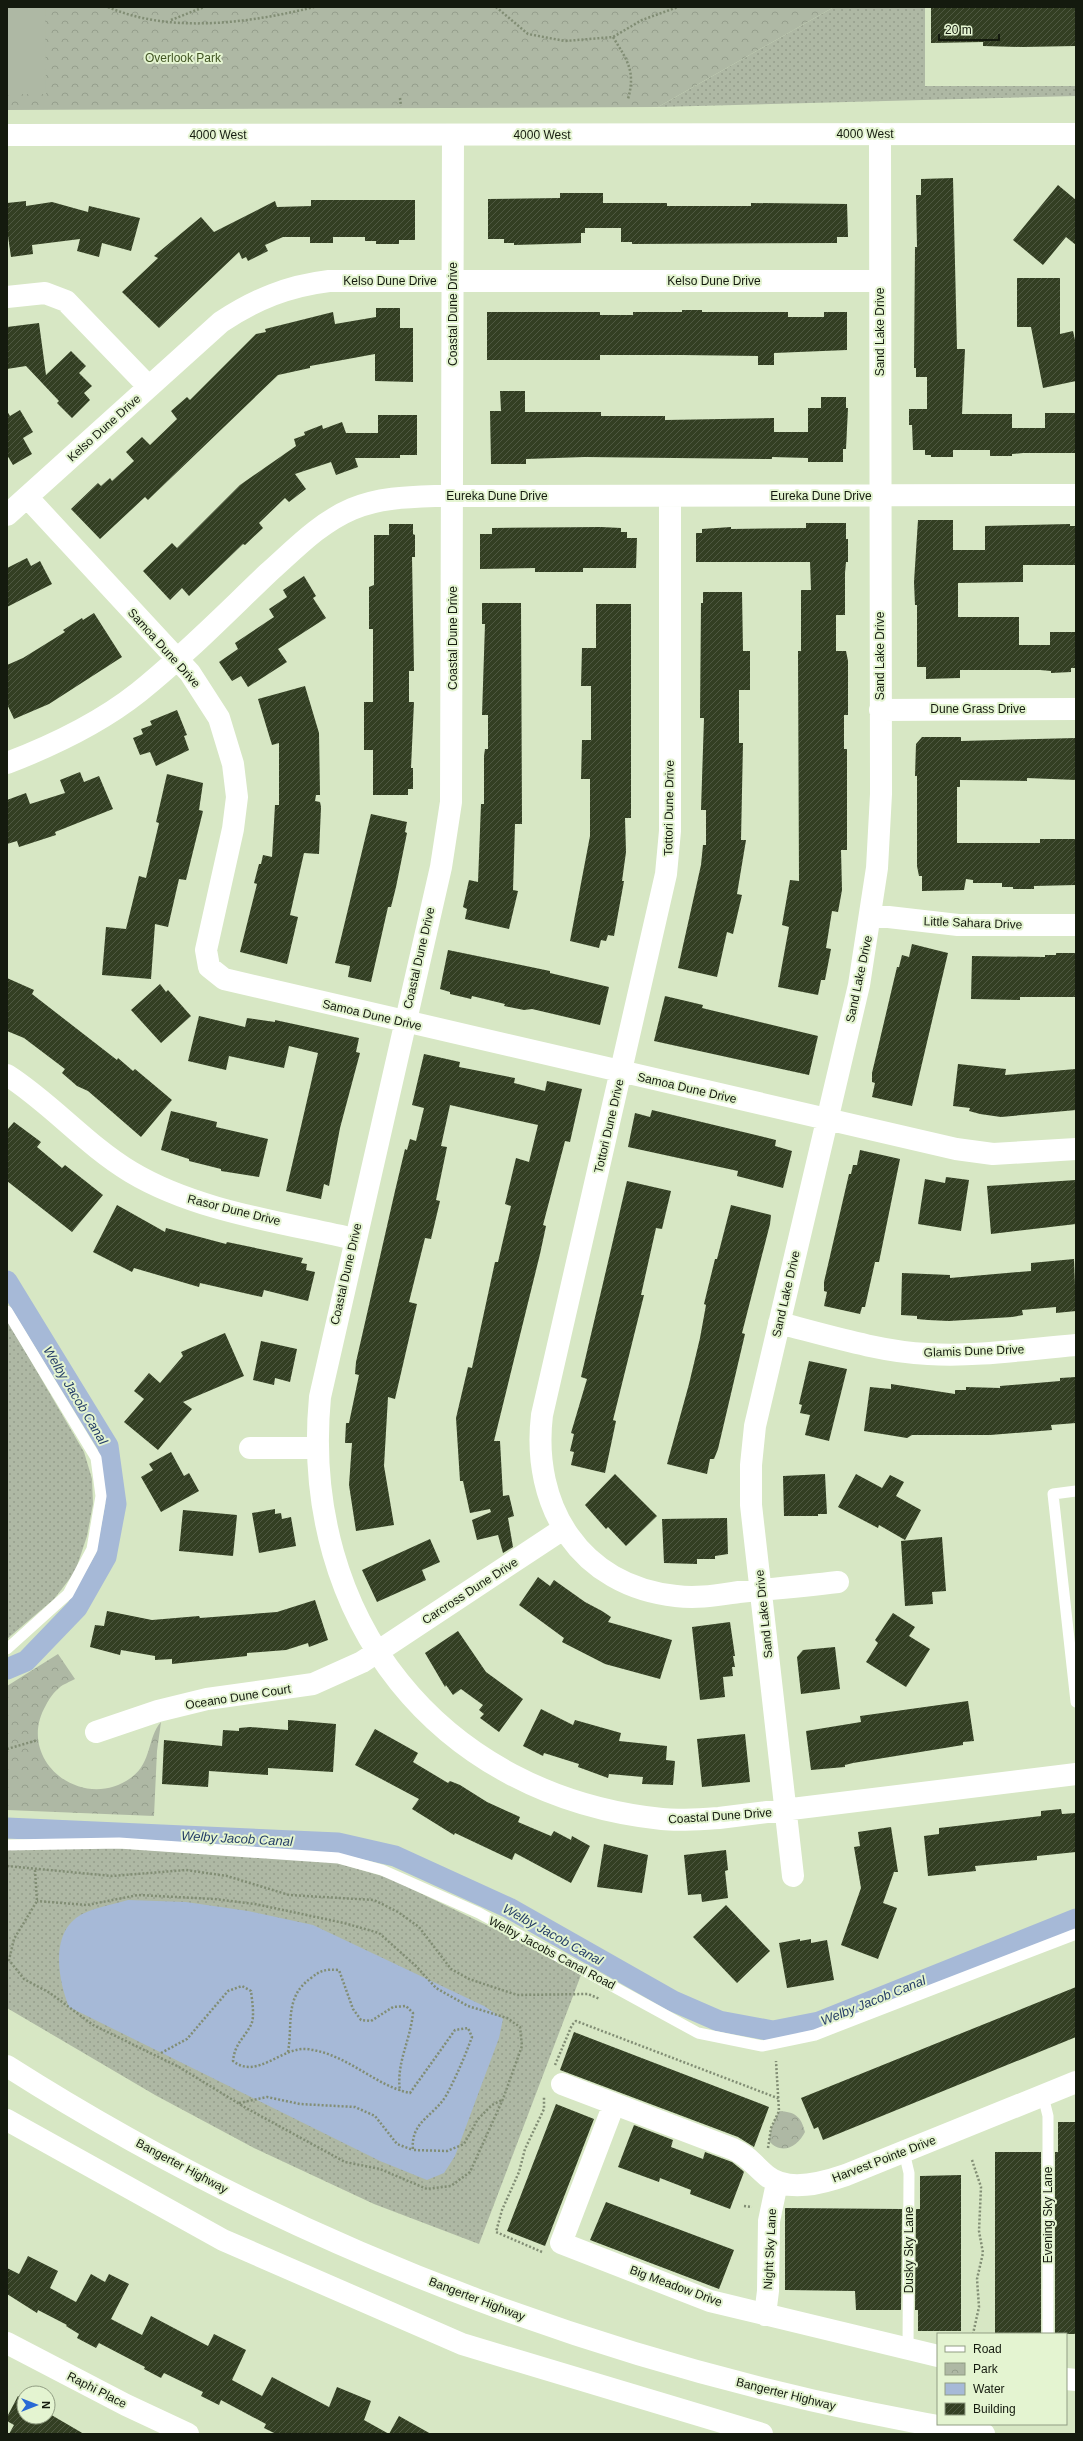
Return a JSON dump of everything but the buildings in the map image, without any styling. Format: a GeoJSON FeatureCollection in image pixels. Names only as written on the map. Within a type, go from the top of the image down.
{"type":"FeatureCollection","features":[{"type":"Feature","properties":{"kind":"main road","name":"Sand Lake Drive"},"geometry":{"type":"LineString","coordinates":[[793,1876],[751,1505],[751,1465],[755,1426],[859,985],[871,915],[880,831],[880,134]]}},
{"type":"Feature","properties":{"kind":"main road","name":"4000 West"},"geometry":{"type":"LineString","coordinates":[[7,135],[1076,134]]}},
{"type":"Feature","properties":{"kind":"main road","name":"Coastal Dune Drive"},"geometry":{"type":"LineString","coordinates":[[453,135],[451,802],[441,867],[324,1371],[320,1397],[317,1448],[318,1481],[330,1546],[354,1609],[377,1652],[434,1721],[472,1751],[515,1777],[561,1796],[611,1811],[663,1820],[718,1818],[786,1811],[1076,1774]]}},
{"type":"Feature","properties":{"kind":"main road","name":"Kelso Dune Drive"},"geometry":{"type":"LineString","coordinates":[[7,515],[221,322],[261,298],[283,290],[329,282],[880,281]]}},
{"type":"Feature","properties":{"kind":"main road"},"geometry":{"type":"LineString","coordinates":[[7,297],[45,293],[66,301],[149,387]]}},
{"type":"Feature","properties":{"kind":"main road","name":"Eureka Dune Drive"},"geometry":{"type":"LineString","coordinates":[[7,763],[49,746],[94,723],[138,692],[176,659],[305,539],[335,517],[358,507],[388,499],[453,497],[1076,495]]}},
{"type":"Feature","properties":{"kind":"main road","name":"Tottori Dune Drive"},"geometry":{"type":"LineString","coordinates":[[670,496],[669,853],[662,896],[542,1415],[540,1454],[542,1474],[554,1512],[563,1530],[572,1543],[595,1563],[619,1579],[640,1588],[663,1594],[692,1597],[838,1582]]}},
{"type":"Feature","properties":{"kind":"main road","name":"Samoa Dune Drive"},"geometry":{"type":"LineString","coordinates":[[27,497],[198,684],[219,718],[236,780],[237,796],[233,829],[206,942],[209,967],[224,979],[827,1120],[973,1152],[1012,1154],[1076,1149]]}},
{"type":"Feature","properties":{"kind":"main road","name":"Dune Grass Drive"},"geometry":{"type":"LineString","coordinates":[[880,710],[1076,709]]}},
{"type":"Feature","properties":{"kind":"main road","name":"Little Sahara Drive"},"geometry":{"type":"LineString","coordinates":[[871,915],[958,925],[1076,925]]}},
{"type":"Feature","properties":{"kind":"main road","name":"Rasor Dune Drive"},"geometry":{"type":"LineString","coordinates":[[7,1075],[110,1158],[152,1184],[197,1203],[354,1239]]}},
{"type":"Feature","properties":{"kind":"main road","name":"Glamis Dune Drive"},"geometry":{"type":"LineString","coordinates":[[780,1324],[891,1349],[926,1354],[961,1354],[1076,1345]]}},
{"type":"Feature","properties":{"kind":"main road"},"geometry":{"type":"LineString","coordinates":[[250,1448],[317,1448]]}},
{"type":"Feature","properties":{"kind":"main road","name":"Carcross Dune Drive"},"geometry":{"type":"LineString","coordinates":[[377,1652],[563,1530]]}},
{"type":"Feature","properties":{"kind":"main road","name":"Oceano Dune Court"},"geometry":{"type":"LineString","coordinates":[[96,1732],[158,1711],[207,1699],[313,1684],[345,1671],[377,1652]]}},
{"type":"Feature","properties":{"kind":"main road","name":"Bangerter Highway"},"geometry":{"type":"LineString","coordinates":[[7,2066],[178,2165],[249,2201],[347,2247],[455,2291],[616,2347],[720,2378],[823,2404],[984,2434]]}},
{"type":"Feature","properties":{"kind":"main road","name":"Harvest Pointe Drive"},"geometry":{"type":"LineString","coordinates":[[777,2183],[798,2185],[835,2179],[1076,2082]]}},
{"type":"Feature","properties":{"kind":"main road"},"geometry":{"type":"LineString","coordinates":[[562,2084],[740,2152],[777,2183]]}},
{"type":"Feature","properties":{"kind":"main road","name":"Big Meadow Drive"},"geometry":{"type":"LineString","coordinates":[[614,2104],[561,2243],[710,2301],[937,2356]]}},
{"type":"Feature","properties":{"kind":"main road"},"geometry":{"type":"LineString","coordinates":[[7,2120],[223,2240],[462,2344],[762,2434]]}},
{"type":"Feature","properties":{"kind":"main road","name":"Night Sky Lane"},"geometry":{"type":"LineString","coordinates":[[765,2315],[769,2221],[777,2183]]}},
{"type":"Feature","properties":{"kind":"main road","name":"Raphi Place"},"geometry":{"type":"LineString","coordinates":[[7,2343],[126,2405],[188,2434]]}},
{"type":"Feature","properties":{"kind":"lane"},"geometry":{"type":"LineString","coordinates":[[7,1310],[96,1458],[101,1496],[92,1549],[68,1594],[7,1649]]}},
{"type":"Feature","properties":{"kind":"lane"},"geometry":{"type":"LineString","coordinates":[[1076,1491],[1053,1494],[1076,1702]]}},
{"type":"Feature","properties":{"kind":"lane","name":"Welby Jacobs Canal Road"},"geometry":{"type":"LineString","coordinates":[[7,1845],[119,1843],[338,1858],[382,1870],[479,1914],[698,2033],[762,2046],[815,2035],[1076,1934]]}},
{"type":"Feature","properties":{"kind":"lane","name":"Evening Sky Lane"},"geometry":{"type":"LineString","coordinates":[[1042,2096],[1048,2116],[1048,2333]]}},
{"type":"Feature","properties":{"kind":"lane","name":"Dusky Sky Lane"},"geometry":{"type":"LineString","coordinates":[[904,2152],[909,2173],[908,2349]]}},
{"type":"Feature","properties":{"kind":"path"},"geometry":{"type":"LineString","coordinates":[[108,7],[128,15],[202,24],[273,17],[314,7]]}},
{"type":"Feature","properties":{"kind":"path"},"geometry":{"type":"LineString","coordinates":[[170,20],[204,7]]}},
{"type":"Feature","properties":{"kind":"path"},"geometry":{"type":"LineString","coordinates":[[496,7],[528,34],[565,41],[613,37],[642,20],[678,7]]}},
{"type":"Feature","properties":{"kind":"path"},"geometry":{"type":"LineString","coordinates":[[613,37],[630,64],[632,85],[628,99]]}},
{"type":"Feature","properties":{"kind":"path"},"geometry":{"type":"LineString","coordinates":[[400,98],[401,106]]}},
{"type":"Feature","properties":{"kind":"path"},"geometry":{"type":"LineString","coordinates":[[7,1749],[38,1740]]}},
{"type":"Feature","properties":{"kind":"path"},"geometry":{"type":"LineString","coordinates":[[35,1870],[37,1901],[14,1939],[9,1960],[24,1979],[50,1993],[93,2025],[179,2067],[238,2103],[345,2162],[380,2170],[426,2189],[451,2186],[470,2172],[503,2099],[522,2046],[520,2028],[507,2018],[468,2006],[436,1988],[416,1966],[379,1933],[255,1904],[214,1899],[138,1895],[87,1905],[37,1901]]}},
{"type":"Feature","properties":{"kind":"path"},"geometry":{"type":"LineString","coordinates":[[288,2052],[291,2007],[299,1986],[323,1969],[339,1970],[353,2009],[361,2020],[371,2021],[393,2007],[406,2006],[413,2013],[411,2034],[399,2065],[400,2091]]}},
{"type":"Feature","properties":{"kind":"path"},"geometry":{"type":"LineString","coordinates":[[162,2053],[187,2039],[228,1991],[242,1986],[251,1991],[251,2024],[235,2048],[233,2061],[239,2066],[251,2067],[264,2065],[288,2052],[305,2049],[329,2054],[360,2068],[400,2091],[410,2093],[455,2030],[468,2028],[472,2037],[462,2063],[446,2096],[418,2125],[412,2139],[413,2150]]}},
{"type":"Feature","properties":{"kind":"path"},"geometry":{"type":"LineString","coordinates":[[768,2152],[771,2128],[780,2111],[776,2061]]}},
{"type":"Feature","properties":{"kind":"path"},"geometry":{"type":"LineString","coordinates":[[238,2103],[267,2097],[300,2104],[355,2108],[375,2116],[397,2144],[413,2150],[446,2151],[464,2144],[478,2119],[492,2105],[503,2099]]}},
{"type":"Feature","properties":{"kind":"path"},"geometry":{"type":"LineString","coordinates":[[972,2160],[981,2187],[979,2231],[983,2253],[977,2279],[979,2307],[973,2333]]}},
{"type":"Feature","properties":{"kind":"green space","name":"Overlook Park"},"geometry":{"type":"Polygon","coordinates":[[[7,7],[834,7],[658,107],[7,110],[7,7]]]}},
{"type":"Feature","properties":{"kind":"green space"},"geometry":{"type":"Polygon","coordinates":[[[7,7],[45,7],[46,94],[7,94],[7,7]]]}},
{"type":"Feature","properties":{"kind":"green space"},"geometry":{"type":"Polygon","coordinates":[[[834,7],[925,7],[925,86],[1076,86],[1076,96],[658,107],[834,7]]]}},
{"type":"Feature","properties":{"kind":"green space"},"geometry":{"type":"Polygon","coordinates":[[[7,1320],[84,1452],[92,1479],[93,1504],[87,1536],[75,1572],[54,1599],[7,1639],[7,1320]]]}},
{"type":"Feature","properties":{"kind":"green space"},"geometry":{"type":"Polygon","coordinates":[[[58,1654],[75,1679],[65,1684],[55,1692],[46,1705],[38,1725],[39,1745],[46,1762],[59,1776],[75,1785],[93,1789],[113,1787],[132,1777],[138,1771],[146,1757],[153,1735],[161,1722],[157,1751],[154,1816],[7,1810],[7,1686],[58,1654]]]}},
{"type":"Feature","properties":{"kind":"green space"},"geometry":{"type":"Polygon","coordinates":[[[116,1848],[334,1862],[389,1878],[511,1937],[581,1975],[479,2244],[374,2204],[254,2148],[155,2095],[7,2008],[7,1849],[116,1848]]]}},
{"type":"Feature","properties":{"kind":"green space"},"geometry":{"type":"Polygon","coordinates":[[[779,2111],[789,2112],[796,2116],[802,2122],[805,2132],[794,2145],[789,2147],[779,2148],[769,2141],[771,2128],[779,2111]]]}},
{"type":"Feature","properties":{"kind":"water"},"geometry":{"type":"Polygon","coordinates":[[[128,1900],[186,1902],[248,1911],[313,1925],[484,2006],[503,2019],[499,2038],[455,2156],[444,2173],[427,2180],[380,2161],[69,2007],[62,1985],[59,1961],[60,1948],[68,1927],[76,1918],[87,1912],[128,1900]]]}},
{"type":"Feature","properties":{"kind":"waterway","name":"Welby Jacob Canal"},"geometry":{"type":"LineString","coordinates":[[7,1281],[108,1446],[116,1504],[106,1557],[77,1608],[26,1661],[7,1669]]}},
{"type":"Feature","properties":{"kind":"waterway","name":"Welby Jacob Canal"},"geometry":{"type":"LineString","coordinates":[[7,1828],[338,1843],[395,1856],[509,1908],[673,2001],[719,2021],[773,2031],[819,2022],[1076,1919]]}}]}
